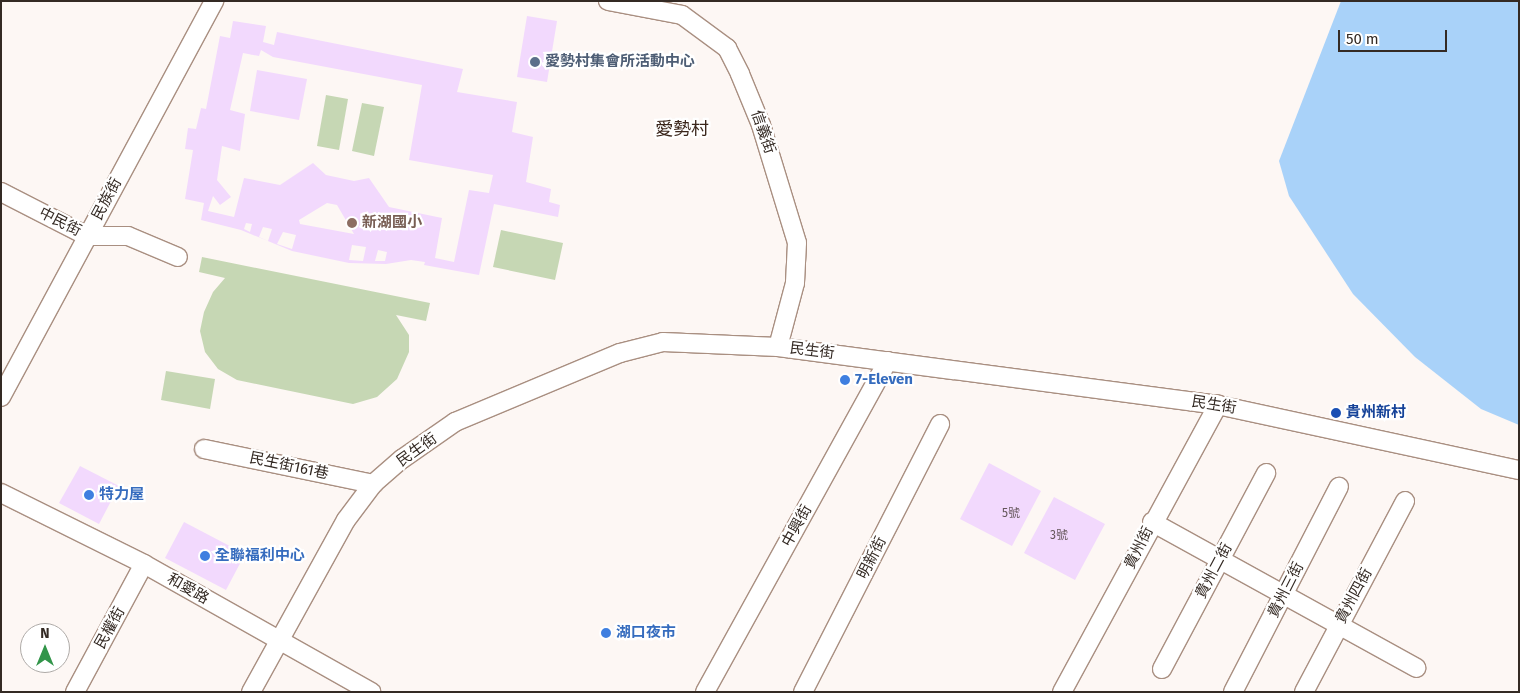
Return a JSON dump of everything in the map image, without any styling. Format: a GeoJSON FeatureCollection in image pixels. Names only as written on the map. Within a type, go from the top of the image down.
{"type":"FeatureCollection","features":[{"type":"Feature","properties":{"kind":"street","name":"民族街"},"geometry":{"type":"LineString","coordinates":[[1,397],[214,1]]}},
{"type":"Feature","properties":{"kind":"street","name":"信義街"},"geometry":{"type":"LineString","coordinates":[[608,1],[682,15],[726,48],[740,74],[761,125],[798,243],[795,283],[778,347]]}},
{"type":"Feature","properties":{"kind":"street","name":"中民街"},"geometry":{"type":"LineString","coordinates":[[1,192],[87,236],[128,236],[178,257]]}},
{"type":"Feature","properties":{"kind":"street","name":"民生街"},"geometry":{"type":"LineString","coordinates":[[251,692],[346,520],[373,484],[455,422],[620,353],[663,342],[778,347],[1218,404],[1519,470]]}},
{"type":"Feature","properties":{"kind":"street","name":"中興街"},"geometry":{"type":"LineString","coordinates":[[705,692],[888,361]]}},
{"type":"Feature","properties":{"kind":"street","name":"貴州街"},"geometry":{"type":"LineString","coordinates":[[1062,692],[1152,522],[1218,404]]}},
{"type":"Feature","properties":{"kind":"street","name":"明新街"},"geometry":{"type":"LineString","coordinates":[[803,692],[940,424]]}},
{"type":"Feature","properties":{"kind":"street","name":"民生街161巷"},"geometry":{"type":"LineString","coordinates":[[204,449],[373,484]]}},
{"type":"Feature","properties":{"kind":"street","name":"貴州二街"},"geometry":{"type":"LineString","coordinates":[[1162,669],[1266,473]]}},
{"type":"Feature","properties":{"kind":"street","name":"貴州三街"},"geometry":{"type":"LineString","coordinates":[[1233,692],[1339,487]]}},
{"type":"Feature","properties":{"kind":"street","name":"和愛路"},"geometry":{"type":"LineString","coordinates":[[1,493],[144,564],[371,692]]}},
{"type":"Feature","properties":{"kind":"street","name":"貴州四街"},"geometry":{"type":"LineString","coordinates":[[1304,692],[1405,501]]}},
{"type":"Feature","properties":{"kind":"street"},"geometry":{"type":"LineString","coordinates":[[1152,522],[1416,668]]}},
{"type":"Feature","properties":{"kind":"street","name":"民權街"},"geometry":{"type":"LineString","coordinates":[[75,692],[144,564]]}},
{"type":"Feature","properties":{"kind":"green space"},"geometry":{"type":"Polygon","coordinates":[[[326,95],[348,99],[339,150],[317,146],[326,95]]]}},
{"type":"Feature","properties":{"kind":"green space"},"geometry":{"type":"Polygon","coordinates":[[[362,103],[384,107],[374,156],[352,151],[362,103]]]}},
{"type":"Feature","properties":{"kind":"green space"},"geometry":{"type":"Polygon","coordinates":[[[501,230],[563,243],[555,280],[493,267],[501,230]]]}},
{"type":"Feature","properties":{"kind":"green space"},"geometry":{"type":"Polygon","coordinates":[[[202,257],[430,303],[426,321],[396,315],[409,335],[409,352],[397,379],[377,397],[353,404],[237,380],[218,369],[205,352],[200,331],[204,312],[213,292],[225,278],[199,272],[202,257]]]}},
{"type":"Feature","properties":{"kind":"green space"},"geometry":{"type":"Polygon","coordinates":[[[166,371],[215,379],[210,409],[161,400],[166,371]]]}},
{"type":"Feature","properties":{"kind":"water"},"geometry":{"type":"Polygon","coordinates":[[[1341,1],[1519,1],[1519,425],[1481,409],[1415,357],[1353,294],[1289,196],[1279,161],[1341,1]]]}},
{"type":"Feature","properties":{"kind":"building","name":"愛勢村集會所活動中心"},"geometry":{"type":"Polygon","coordinates":[[[527,16],[557,21],[547,82],[517,77],[527,16]]]}},
{"type":"Feature","properties":{"kind":"building"},"geometry":{"type":"Polygon","coordinates":[[[233,21],[266,26],[263,42],[274,45],[277,32],[463,69],[457,92],[517,102],[512,132],[533,137],[526,182],[551,189],[549,202],[560,205],[558,217],[494,204],[479,275],[424,265],[425,262],[411,260],[386,264],[349,263],[292,251],[241,230],[201,220],[204,203],[185,199],[193,150],[185,149],[188,128],[196,129],[201,108],[206,109],[220,36],[230,38],[233,21]],[[261,50],[259,56],[243,53],[230,110],[245,114],[240,151],[222,146],[217,180],[231,197],[220,205],[213,196],[208,211],[234,217],[244,178],[280,185],[313,163],[326,175],[354,181],[369,178],[389,207],[442,218],[435,258],[454,262],[469,190],[489,193],[493,175],[409,160],[422,85],[273,57],[261,50]],[[327,203],[299,220],[300,224],[354,234],[337,205],[327,203]],[[246,223],[244,229],[250,232],[252,224],[246,223]],[[263,227],[259,237],[268,241],[272,229],[263,227]],[[283,232],[277,244],[292,249],[296,235],[283,232]],[[352,245],[349,260],[363,261],[366,247],[352,245]],[[378,250],[375,261],[385,261],[387,252],[378,250]]]}},
{"type":"Feature","properties":{"kind":"building"},"geometry":{"type":"Polygon","coordinates":[[[257,70],[307,79],[299,120],[250,111],[257,70]]]}},
{"type":"Feature","properties":{"kind":"building"},"geometry":{"type":"Polygon","coordinates":[[[989,463],[1041,491],[1012,546],[960,519],[989,463]]]}},
{"type":"Feature","properties":{"kind":"building","name":"特力屋"},"geometry":{"type":"Polygon","coordinates":[[[80,466],[119,486],[99,524],[59,503],[80,466]]]}},
{"type":"Feature","properties":{"kind":"building"},"geometry":{"type":"Polygon","coordinates":[[[1054,497],[1105,524],[1075,580],[1024,553],[1054,497]]]}},
{"type":"Feature","properties":{"kind":"building","name":"全聯福利中心"},"geometry":{"type":"Polygon","coordinates":[[[184,522],[245,554],[226,590],[165,558],[184,522]]]}},
{"type":"Feature","properties":{"kind":"place","name":"愛勢村集會所活動中心"},"geometry":{"type":"Point","coordinates":[535,62]}},
{"type":"Feature","properties":{"kind":"place","name":"新湖國小"},"geometry":{"type":"Point","coordinates":[352,223]}},
{"type":"Feature","properties":{"kind":"place","name":"7-Eleven"},"geometry":{"type":"Point","coordinates":[845,380]}},
{"type":"Feature","properties":{"kind":"place","name":"貴州新村"},"geometry":{"type":"Point","coordinates":[1336,413]}},
{"type":"Feature","properties":{"kind":"place","name":"特力屋"},"geometry":{"type":"Point","coordinates":[89,495]}},
{"type":"Feature","properties":{"kind":"place","name":"全聯福利中心"},"geometry":{"type":"Point","coordinates":[205,556]}},
{"type":"Feature","properties":{"kind":"place","name":"湖口夜市"},"geometry":{"type":"Point","coordinates":[606,633]}},
{"type":"Feature","properties":{"kind":"district","name":"愛勢村"},"geometry":{"type":"Point","coordinates":[682,129]}}]}
